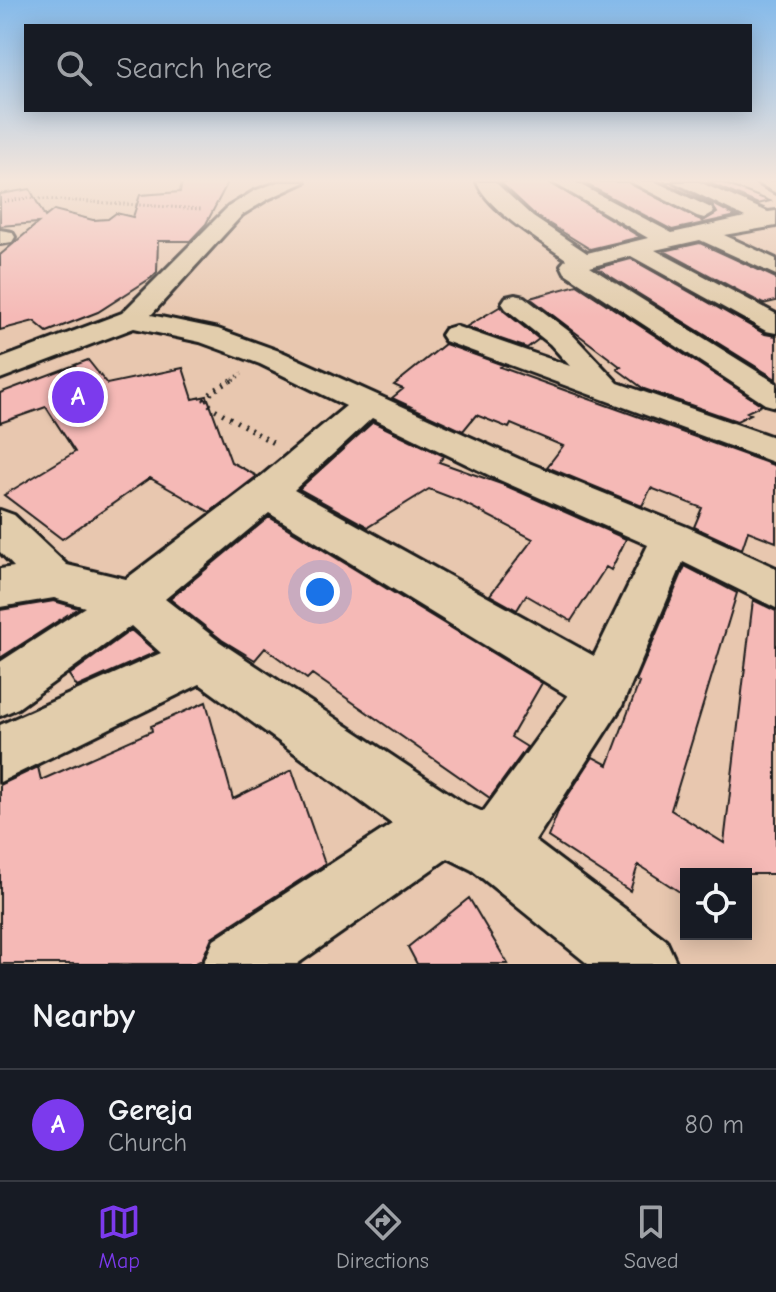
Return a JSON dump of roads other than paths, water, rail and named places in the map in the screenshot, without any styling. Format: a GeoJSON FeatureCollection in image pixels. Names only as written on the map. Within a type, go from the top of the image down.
{"type":"FeatureCollection","features":[{"type":"Feature","properties":{"kind":"street"},"geometry":{"type":"LineString","coordinates":[[0,370],[132,319],[220,227]]}},
{"type":"Feature","properties":{"kind":"street"},"geometry":{"type":"LineString","coordinates":[[535,227],[584,261]]}},
{"type":"Feature","properties":{"kind":"street"},"geometry":{"type":"LineString","coordinates":[[644,227],[670,241]]}},
{"type":"Feature","properties":{"kind":"street"},"geometry":{"type":"LineString","coordinates":[[725,227],[573,265],[776,397]]}},
{"type":"Feature","properties":{"kind":"street"},"geometry":{"type":"LineString","coordinates":[[702,233],[776,268]]}},
{"type":"Feature","properties":{"kind":"street"},"geometry":{"type":"LineString","coordinates":[[636,249],[776,325]]}},
{"type":"Feature","properties":{"kind":"street"},"geometry":{"type":"LineString","coordinates":[[515,303],[560,338],[611,390]]}},
{"type":"Feature","properties":{"kind":"street"},"geometry":{"type":"LineString","coordinates":[[132,319],[208,335],[271,358],[506,468],[672,538],[776,589]]}},
{"type":"Feature","properties":{"kind":"street"},"geometry":{"type":"LineString","coordinates":[[455,335],[776,451]]}},
{"type":"Feature","properties":{"kind":"street"},"geometry":{"type":"LineString","coordinates":[[0,691],[132,600],[267,493],[368,404]]}},
{"type":"Feature","properties":{"kind":"street"},"geometry":{"type":"LineString","coordinates":[[267,493],[604,689]]}},
{"type":"Feature","properties":{"kind":"street"},"geometry":{"type":"LineString","coordinates":[[0,526],[54,580]]}},
{"type":"Feature","properties":{"kind":"street"},"geometry":{"type":"LineString","coordinates":[[238,964],[469,837],[604,689],[672,538]]}},
{"type":"Feature","properties":{"kind":"street"},"geometry":{"type":"LineString","coordinates":[[0,588],[54,580],[132,600],[203,658],[469,837],[642,964]]}},
{"type":"Feature","properties":{"kind":"street"},"geometry":{"type":"LineString","coordinates":[[0,754],[203,658]]}},
{"type":"Feature","properties":{"kind":"place","name":"Gereja"},"geometry":{"type":"Point","coordinates":[78,397]}}]}
